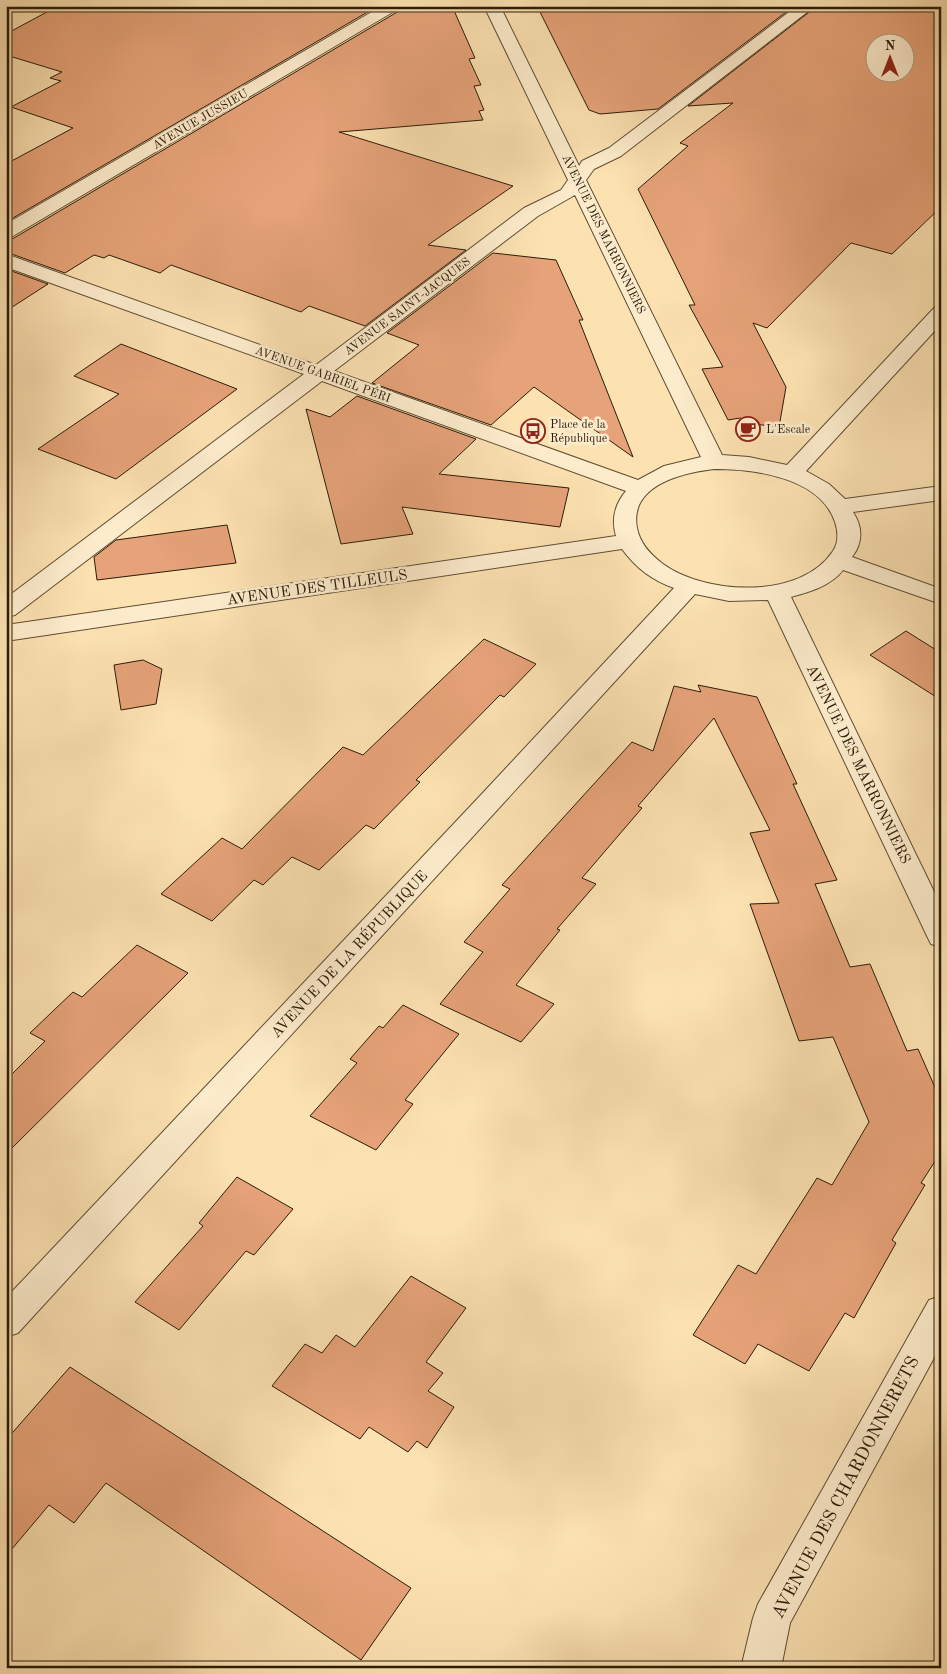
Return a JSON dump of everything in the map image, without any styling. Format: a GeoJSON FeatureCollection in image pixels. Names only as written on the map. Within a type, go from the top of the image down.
{"type":"FeatureCollection","features":[{"type":"Feature","properties":{"kind":"street","name":"AVENUE JUSSIEU"},"geometry":{"type":"LineString","coordinates":[[6,232],[393,6]]}},
{"type":"Feature","properties":{"kind":"street","name":"AVENUE DES MARRONNIERS"},"geometry":{"type":"LineString","coordinates":[[492,6],[578,179],[714,462]]}},
{"type":"Feature","properties":{"kind":"street","name":"AVENUE SAINT-JACQUES"},"geometry":{"type":"LineString","coordinates":[[6,610],[531,212],[567,194],[588,165],[615,152],[807,6]]}},
{"type":"Feature","properties":{"kind":"street","name":"AVENUE GABRIEL PÉRI"},"geometry":{"type":"LineString","coordinates":[[6,260],[640,488]]}},
{"type":"Feature","properties":{"kind":"street"},"geometry":{"type":"LineString","coordinates":[[792,473],[941,312]]}},
{"type":"Feature","properties":{"kind":"street"},"geometry":{"type":"LineString","coordinates":[[714,462],[758,464],[792,473],[826,492],[840,507],[849,525],[849,543],[840,561],[823,576],[796,588],[777,593],[737,594],[708,590],[690,585],[658,571],[640,557],[628,541],[624,522],[628,505],[640,488],[658,476],[681,467],[714,462]]}},
{"type":"Feature","properties":{"kind":"street"},"geometry":{"type":"LineString","coordinates":[[840,507],[941,493]]}},
{"type":"Feature","properties":{"kind":"street","name":"AVENUE DES TILLEULS"},"geometry":{"type":"LineString","coordinates":[[6,633],[628,541]]}},
{"type":"Feature","properties":{"kind":"street"},"geometry":{"type":"LineString","coordinates":[[840,561],[941,598]]}},
{"type":"Feature","properties":{"kind":"street","name":"AVENUE DE LA RÉPUBLIQUE"},"geometry":{"type":"LineString","coordinates":[[6,1322],[482,812],[690,585]]}},
{"type":"Feature","properties":{"kind":"street","name":"AVENUE DES MARRONNIERS"},"geometry":{"type":"LineString","coordinates":[[777,593],[941,936]]}},
{"type":"Feature","properties":{"kind":"street","name":"AVENUE DES CHARDONNERETS"},"geometry":{"type":"LineString","coordinates":[[761,1668],[772,1618],[941,1311]]}},
{"type":"Feature","properties":{"kind":"building"},"geometry":{"type":"Polygon","coordinates":[[[58,6],[378,6],[6,222],[6,164],[73,128],[11,107],[61,81],[50,78],[62,72],[6,55],[6,34],[58,6]]]}},
{"type":"Feature","properties":{"kind":"building"},"geometry":{"type":"Polygon","coordinates":[[[403,6],[452,6],[475,58],[469,59],[481,85],[474,86],[484,110],[479,111],[483,120],[339,132],[513,186],[428,245],[466,250],[365,326],[309,306],[301,312],[171,265],[160,273],[109,255],[104,258],[94,255],[65,273],[6,252],[6,240],[14,238],[399,11],[403,6]]]}},
{"type":"Feature","properties":{"kind":"building"},"geometry":{"type":"Polygon","coordinates":[[[537,6],[794,6],[658,109],[600,114],[589,110],[537,6]]]}},
{"type":"Feature","properties":{"kind":"building"},"geometry":{"type":"Polygon","coordinates":[[[817,6],[941,6],[941,207],[892,254],[851,243],[767,328],[753,323],[786,387],[779,427],[754,424],[740,418],[728,420],[702,369],[723,367],[689,305],[695,305],[638,189],[688,146],[680,143],[733,103],[688,106],[817,6]]]}},
{"type":"Feature","properties":{"kind":"building"},"geometry":{"type":"Polygon","coordinates":[[[493,253],[556,260],[583,320],[579,320],[633,457],[534,387],[491,425],[372,383],[419,345],[387,333],[493,253]]]}},
{"type":"Feature","properties":{"kind":"building"},"geometry":{"type":"Polygon","coordinates":[[[6,269],[48,284],[6,311],[6,269]]]}},
{"type":"Feature","properties":{"kind":"building"},"geometry":{"type":"Polygon","coordinates":[[[121,344],[237,389],[116,479],[38,449],[119,394],[74,376],[121,344]]]}},
{"type":"Feature","properties":{"kind":"building"},"geometry":{"type":"Polygon","coordinates":[[[357,396],[476,439],[439,474],[569,488],[560,527],[402,507],[413,534],[341,544],[306,409],[330,417],[357,396]]]}},
{"type":"Feature","properties":{"kind":"building"},"geometry":{"type":"Polygon","coordinates":[[[227,525],[236,563],[97,580],[94,557],[116,540],[227,525]]]}},
{"type":"Feature","properties":{"kind":"building"},"geometry":{"type":"Polygon","coordinates":[[[906,631],[941,653],[941,700],[870,655],[906,631]]]}},
{"type":"Feature","properties":{"kind":"building"},"geometry":{"type":"Polygon","coordinates":[[[484,639],[536,664],[504,697],[500,695],[416,780],[420,782],[374,829],[366,825],[319,870],[292,857],[263,885],[254,880],[212,921],[161,894],[222,838],[242,849],[343,747],[363,755],[484,639]]]}},
{"type":"Feature","properties":{"kind":"building"},"geometry":{"type":"Polygon","coordinates":[[[143,660],[162,669],[156,704],[121,710],[114,665],[143,660]]]}},
{"type":"Feature","properties":{"kind":"building"},"geometry":{"type":"Polygon","coordinates":[[[698,685],[757,697],[797,784],[793,784],[837,880],[815,884],[850,967],[870,964],[907,1051],[918,1049],[941,1101],[941,1152],[921,1183],[925,1185],[892,1240],[896,1243],[854,1318],[845,1313],[809,1371],[758,1344],[745,1364],[693,1335],[738,1265],[756,1274],[817,1178],[832,1185],[869,1122],[833,1037],[799,1041],[750,904],[779,903],[750,833],[770,830],[714,718],[638,806],[642,808],[582,878],[596,884],[557,929],[560,930],[516,985],[554,1004],[521,1042],[440,1004],[483,952],[464,942],[510,889],[502,885],[632,742],[653,751],[674,686],[701,692],[698,685]]]}},
{"type":"Feature","properties":{"kind":"building"},"geometry":{"type":"Polygon","coordinates":[[[137,945],[188,973],[6,1154],[6,1080],[45,1041],[30,1033],[73,992],[82,997],[137,945]]]}},
{"type":"Feature","properties":{"kind":"building"},"geometry":{"type":"Polygon","coordinates":[[[403,1005],[459,1034],[405,1100],[413,1104],[376,1150],[310,1116],[357,1063],[350,1059],[379,1026],[383,1028],[403,1005]]]}},
{"type":"Feature","properties":{"kind":"building"},"geometry":{"type":"Polygon","coordinates":[[[237,1177],[293,1209],[254,1255],[246,1251],[179,1330],[135,1302],[203,1226],[199,1223],[237,1177]]]}},
{"type":"Feature","properties":{"kind":"building"},"geometry":{"type":"Polygon","coordinates":[[[411,1276],[466,1308],[426,1362],[443,1373],[428,1391],[454,1407],[427,1448],[417,1441],[408,1452],[369,1427],[360,1439],[272,1386],[305,1344],[322,1353],[336,1335],[355,1347],[411,1276]]]}},
{"type":"Feature","properties":{"kind":"building"},"geometry":{"type":"Polygon","coordinates":[[[70,1367],[411,1588],[361,1660],[106,1483],[74,1523],[49,1505],[6,1556],[6,1440],[70,1367]]]}},
{"type":"Feature","properties":{"kind":"place","name":"L'Escale"},"geometry":{"type":"Point","coordinates":[748,429]}},
{"type":"Feature","properties":{"kind":"place","name":"Place de la République"},"geometry":{"type":"Point","coordinates":[533,431]}}]}
